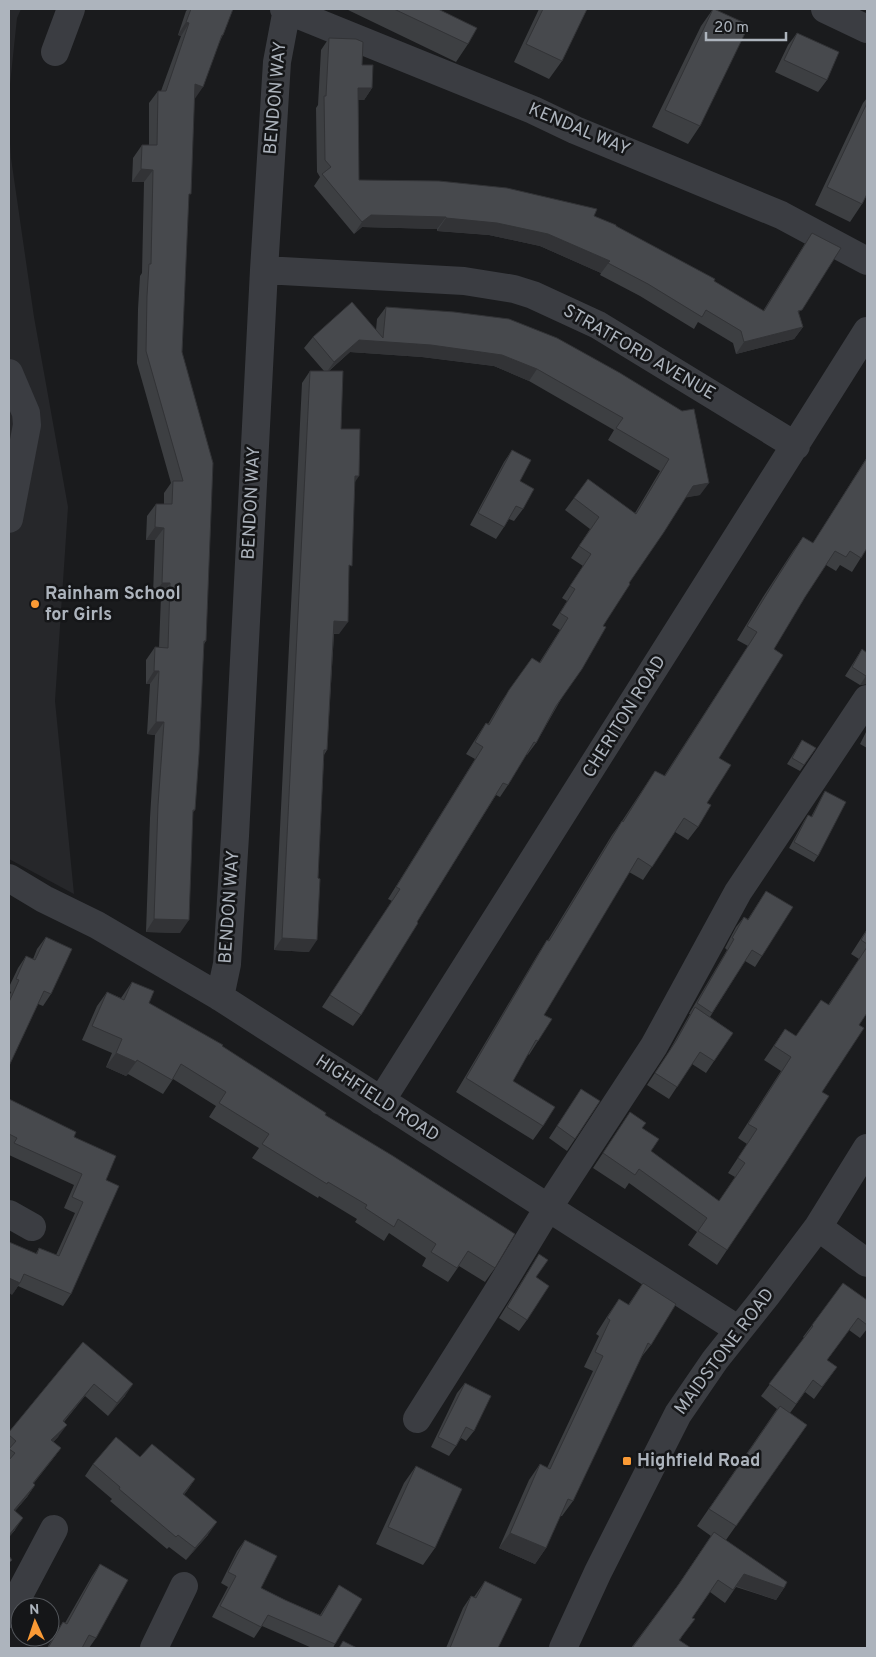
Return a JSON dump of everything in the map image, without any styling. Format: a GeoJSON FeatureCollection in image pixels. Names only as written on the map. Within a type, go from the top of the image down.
{"type":"FeatureCollection","features":[{"type":"Feature","properties":{"kind":"street"},"geometry":{"type":"LineString","coordinates":[[55,52],[71,9]]}},
{"type":"Feature","properties":{"kind":"street","name":"KENDAL WAY"},"geometry":{"type":"LineString","coordinates":[[286,9],[533,110],[575,130],[781,215],[867,261]]}},
{"type":"Feature","properties":{"kind":"street","name":"BENDON WAY"},"geometry":{"type":"LineString","coordinates":[[220,997],[227,964],[235,836],[264,270],[277,62],[286,9]]}},
{"type":"Feature","properties":{"kind":"street"},"geometry":{"type":"LineString","coordinates":[[825,9],[867,29]]}},
{"type":"Feature","properties":{"kind":"street","name":"STRATFORD AVENUE"},"geometry":{"type":"LineString","coordinates":[[264,270],[464,281],[514,289],[533,295],[598,325],[796,446]]}},
{"type":"Feature","properties":{"kind":"street","name":"CHERITON ROAD"},"geometry":{"type":"LineString","coordinates":[[381,1102],[867,331]]}},
{"type":"Feature","properties":{"kind":"street"},"geometry":{"type":"LineString","coordinates":[[9,373],[26,413],[23,447],[9,519]]}},
{"type":"Feature","properties":{"kind":"street"},"geometry":{"type":"LineString","coordinates":[[417,1419],[548,1208],[654,1046],[738,892],[867,700]]}},
{"type":"Feature","properties":{"kind":"street","name":"HIGHFIELD ROAD"},"geometry":{"type":"LineString","coordinates":[[9,878],[44,899],[97,925],[220,997],[739,1330]]}},
{"type":"Feature","properties":{"kind":"street","name":"MAIDSTONE ROAD"},"geometry":{"type":"LineString","coordinates":[[563,1648],[598,1572],[662,1443],[694,1388],[818,1227],[867,1148]]}},
{"type":"Feature","properties":{"kind":"street"},"geometry":{"type":"LineString","coordinates":[[9,1214],[32,1227]]}},
{"type":"Feature","properties":{"kind":"street"},"geometry":{"type":"LineString","coordinates":[[818,1227],[867,1263]]}},
{"type":"Feature","properties":{"kind":"street"},"geometry":{"type":"LineString","coordinates":[[9,1614],[54,1529]]}},
{"type":"Feature","properties":{"kind":"street"},"geometry":{"type":"LineString","coordinates":[[154,1648],[184,1586]]}},
{"type":"Feature","properties":{"kind":"shaded area"},"geometry":{"type":"Polygon","coordinates":[[[9,9],[21,9],[17,18],[9,94],[9,9]]]}},
{"type":"Feature","properties":{"kind":"shaded area","name":"Rainham School for Girls"},"geometry":{"type":"Polygon","coordinates":[[[9,128],[11,158],[34,317],[68,507],[55,701],[74,894],[9,859],[9,128]]]}},
{"type":"Feature","properties":{"kind":"building"},"geometry":{"type":"Polygon","coordinates":[[[191,9],[233,9],[203,87],[195,84],[191,194],[189,194],[182,352],[213,463],[206,641],[204,641],[195,810],[193,810],[189,920],[154,919],[158,805],[164,722],[156,722],[159,671],[154,671],[155,647],[168,648],[170,583],[162,583],[164,528],[155,527],[156,504],[172,504],[173,481],[183,481],[146,351],[147,296],[149,264],[151,264],[153,170],[141,169],[142,145],[157,145],[158,91],[166,91],[189,23],[186,22],[191,9]]]}},
{"type":"Feature","properties":{"kind":"building"},"geometry":{"type":"Polygon","coordinates":[[[394,9],[438,9],[477,28],[468,44],[394,9]]]}},
{"type":"Feature","properties":{"kind":"building"},"geometry":{"type":"Polygon","coordinates":[[[543,9],[587,9],[562,61],[526,44],[543,9]]]}},
{"type":"Feature","properties":{"kind":"building"},"geometry":{"type":"Polygon","coordinates":[[[713,9],[749,25],[700,126],[665,110],[713,9]]]}},
{"type":"Feature","properties":{"kind":"building"},"geometry":{"type":"Polygon","coordinates":[[[797,33],[839,52],[827,80],[784,60],[797,33]]]}},
{"type":"Feature","properties":{"kind":"building"},"geometry":{"type":"Polygon","coordinates":[[[329,38],[356,39],[363,42],[362,65],[373,65],[372,88],[358,88],[359,180],[439,181],[507,188],[597,209],[594,216],[616,225],[715,279],[714,281],[764,311],[812,233],[841,248],[802,310],[798,311],[803,327],[744,342],[741,331],[706,310],[702,317],[648,284],[608,263],[610,261],[548,234],[497,223],[446,217],[371,215],[362,222],[322,174],[331,167],[325,160],[324,96],[326,96],[329,38]]]}},
{"type":"Feature","properties":{"kind":"building"},"geometry":{"type":"Polygon","coordinates":[[[867,103],[867,194],[862,204],[827,187],[867,103]]]}},
{"type":"Feature","properties":{"kind":"building"},"geometry":{"type":"Polygon","coordinates":[[[352,302],[383,338],[386,307],[454,312],[509,319],[557,338],[620,373],[682,411],[694,409],[709,483],[693,486],[629,583],[603,626],[606,627],[582,669],[556,706],[536,743],[534,742],[508,785],[503,783],[361,1015],[330,995],[400,889],[396,887],[483,747],[475,742],[486,723],[489,725],[509,690],[532,658],[540,663],[568,618],[560,613],[575,589],[570,586],[591,554],[579,546],[599,517],[574,498],[588,479],[636,514],[669,459],[616,428],[623,418],[537,369],[502,355],[431,345],[359,340],[334,362],[313,337],[352,302]]]}},
{"type":"Feature","properties":{"kind":"building"},"geometry":{"type":"Polygon","coordinates":[[[310,371],[343,371],[341,429],[360,429],[359,476],[355,476],[352,566],[349,565],[348,622],[334,621],[327,750],[324,750],[317,940],[282,938],[310,371]]]}},
{"type":"Feature","properties":{"kind":"building"},"geometry":{"type":"Polygon","coordinates":[[[512,450],[531,460],[520,481],[534,489],[523,509],[516,506],[504,527],[478,513],[512,450]]]}},
{"type":"Feature","properties":{"kind":"building"},"geometry":{"type":"Polygon","coordinates":[[[867,458],[867,548],[861,558],[850,551],[846,557],[835,551],[774,649],[783,655],[719,758],[731,765],[707,803],[711,805],[698,827],[684,818],[652,867],[638,858],[544,1015],[552,1019],[538,1041],[536,1040],[513,1081],[555,1107],[543,1126],[466,1078],[547,940],[549,941],[622,821],[655,771],[665,776],[757,632],[747,626],[803,537],[813,543],[867,458]]]}},
{"type":"Feature","properties":{"kind":"building"},"geometry":{"type":"Polygon","coordinates":[[[862,649],[867,653],[867,676],[852,667],[862,649]]]}},
{"type":"Feature","properties":{"kind":"building"},"geometry":{"type":"Polygon","coordinates":[[[802,740],[816,748],[804,765],[792,758],[802,740]]]}},
{"type":"Feature","properties":{"kind":"building"},"geometry":{"type":"Polygon","coordinates":[[[825,791],[846,802],[818,856],[794,842],[808,815],[812,817],[825,791]]]}},
{"type":"Feature","properties":{"kind":"building"},"geometry":{"type":"Polygon","coordinates":[[[766,891],[793,907],[762,956],[752,950],[712,1013],[697,1003],[734,939],[732,938],[744,917],[748,920],[766,891]]]}},
{"type":"Feature","properties":{"kind":"building"},"geometry":{"type":"Polygon","coordinates":[[[867,930],[867,944],[861,940],[867,930]]]}},
{"type":"Feature","properties":{"kind":"building"},"geometry":{"type":"Polygon","coordinates":[[[46,937],[72,949],[51,994],[44,991],[9,1066],[9,1002],[19,980],[16,979],[26,956],[35,960],[46,937]]]}},
{"type":"Feature","properties":{"kind":"building"},"geometry":{"type":"Polygon","coordinates":[[[867,947],[867,1013],[859,1025],[864,1028],[822,1092],[829,1096],[727,1250],[698,1231],[707,1218],[639,1169],[635,1175],[603,1153],[630,1112],[646,1123],[642,1128],[659,1139],[651,1151],[719,1201],[745,1163],[738,1158],[757,1129],[748,1124],[791,1057],[774,1046],[785,1029],[796,1036],[821,1000],[829,1005],[867,947]]]}},
{"type":"Feature","properties":{"kind":"building"},"geometry":{"type":"Polygon","coordinates":[[[132,982],[154,991],[149,1003],[223,1045],[326,1113],[325,1115],[515,1234],[495,1268],[468,1251],[457,1268],[431,1252],[436,1244],[398,1219],[394,1227],[365,1208],[367,1205],[328,1182],[327,1184],[262,1144],[269,1134],[219,1103],[226,1092],[181,1064],[172,1080],[137,1060],[136,1062],[116,1053],[122,1039],[92,1026],[107,992],[124,1000],[132,982]]]}},
{"type":"Feature","properties":{"kind":"building"},"geometry":{"type":"Polygon","coordinates":[[[695,1007],[733,1033],[714,1061],[700,1052],[677,1087],[655,1073],[695,1007]]]}},
{"type":"Feature","properties":{"kind":"building"},"geometry":{"type":"Polygon","coordinates":[[[581,1089],[600,1101],[575,1139],[557,1126],[581,1089]]]}},
{"type":"Feature","properties":{"kind":"building"},"geometry":{"type":"Polygon","coordinates":[[[9,1099],[76,1132],[74,1137],[116,1156],[106,1180],[119,1186],[71,1294],[24,1274],[20,1283],[9,1278],[9,1242],[37,1254],[39,1248],[59,1256],[83,1202],[72,1197],[82,1174],[14,1143],[17,1138],[9,1134],[9,1099]]]}},
{"type":"Feature","properties":{"kind":"building"},"geometry":{"type":"Polygon","coordinates":[[[539,1254],[548,1260],[536,1277],[549,1286],[527,1320],[507,1307],[539,1254]]]}},
{"type":"Feature","properties":{"kind":"building"},"geometry":{"type":"Polygon","coordinates":[[[643,1283],[676,1304],[651,1345],[648,1343],[573,1501],[568,1499],[546,1548],[510,1533],[540,1464],[550,1469],[603,1356],[595,1352],[610,1320],[607,1318],[619,1299],[629,1305],[643,1283]]]}},
{"type":"Feature","properties":{"kind":"building"},"geometry":{"type":"Polygon","coordinates":[[[843,1283],[867,1300],[867,1325],[858,1318],[827,1360],[837,1367],[822,1387],[813,1380],[796,1404],[769,1384],[843,1283]]]}},
{"type":"Feature","properties":{"kind":"building"},"geometry":{"type":"Polygon","coordinates":[[[83,1342],[133,1384],[117,1403],[94,1384],[63,1421],[67,1425],[51,1440],[61,1448],[33,1483],[35,1485],[14,1510],[23,1518],[9,1535],[9,1460],[15,1453],[9,1449],[16,1441],[9,1435],[9,1432],[83,1342]]]}},
{"type":"Feature","properties":{"kind":"building"},"geometry":{"type":"Polygon","coordinates":[[[465,1383],[491,1396],[474,1431],[466,1427],[456,1446],[438,1437],[465,1383]]]}},
{"type":"Feature","properties":{"kind":"building"},"geometry":{"type":"Polygon","coordinates":[[[780,1406],[807,1425],[736,1526],[709,1509],[780,1406]]]}},
{"type":"Feature","properties":{"kind":"building"},"geometry":{"type":"Polygon","coordinates":[[[116,1437],[140,1457],[152,1444],[195,1479],[183,1494],[217,1522],[195,1548],[178,1535],[176,1537],[119,1489],[120,1487],[93,1464],[116,1437]]]}},
{"type":"Feature","properties":{"kind":"building"},"geometry":{"type":"Polygon","coordinates":[[[416,1466],[462,1489],[435,1548],[388,1527],[416,1466]]]}},
{"type":"Feature","properties":{"kind":"building"},"geometry":{"type":"Polygon","coordinates":[[[714,1532],[787,1582],[784,1588],[744,1574],[733,1590],[718,1580],[692,1618],[695,1619],[679,1640],[691,1648],[632,1648],[679,1584],[714,1532]]]}},
{"type":"Feature","properties":{"kind":"building"},"geometry":{"type":"Polygon","coordinates":[[[245,1540],[277,1556],[261,1588],[321,1616],[339,1585],[362,1599],[335,1644],[268,1615],[261,1627],[220,1606],[236,1576],[228,1572],[245,1540]]]}},
{"type":"Feature","properties":{"kind":"building"},"geometry":{"type":"Polygon","coordinates":[[[100,1564],[128,1580],[96,1638],[89,1635],[82,1648],[48,1648],[60,1647],[60,1627],[63,1622],[67,1624],[100,1564]]]}},
{"type":"Feature","properties":{"kind":"building"},"geometry":{"type":"Polygon","coordinates":[[[485,1581],[522,1599],[498,1648],[450,1648],[471,1596],[476,1598],[485,1581]]]}},
{"type":"Feature","properties":{"kind":"building"},"geometry":{"type":"Polygon","coordinates":[[[343,1641],[357,1648],[339,1648],[343,1641]]]}},
{"type":"Feature","properties":{"kind":"place","name":"Rainham School for Girls"},"geometry":{"type":"Point","coordinates":[35,604]}},
{"type":"Feature","properties":{"kind":"place","name":"Highfield Road"},"geometry":{"type":"Point","coordinates":[627,1461]}}]}
